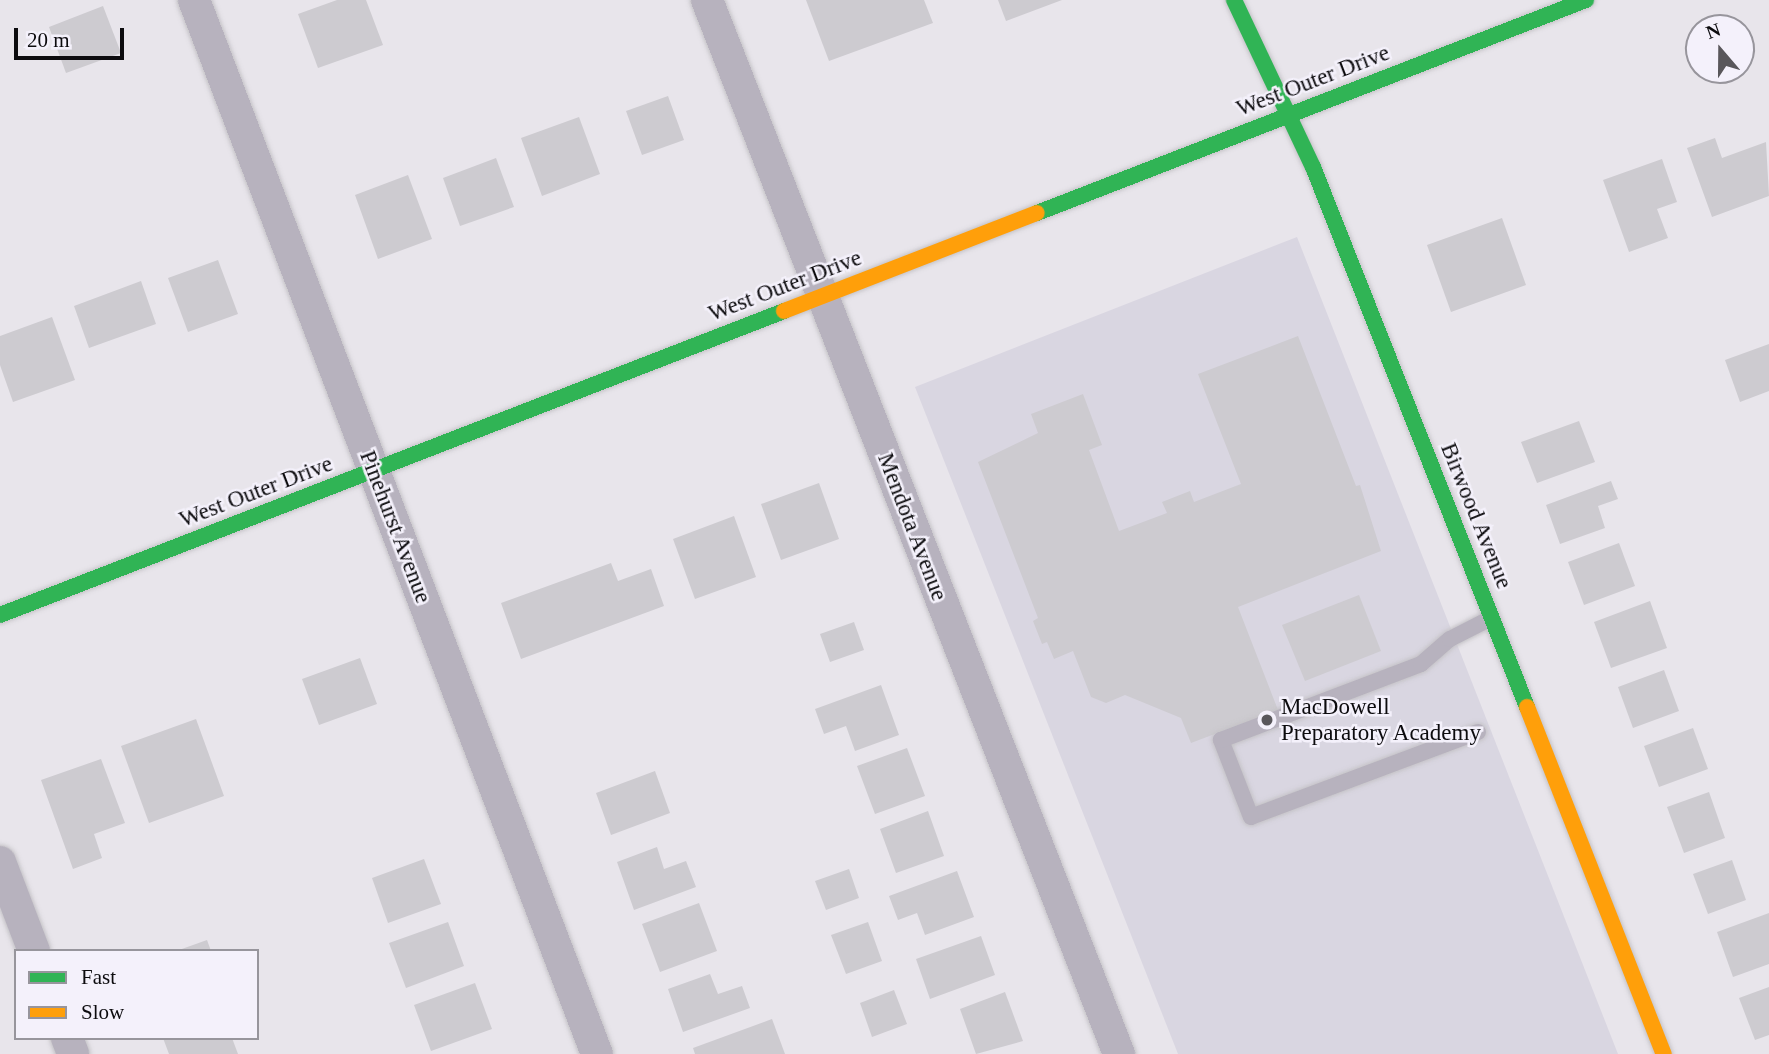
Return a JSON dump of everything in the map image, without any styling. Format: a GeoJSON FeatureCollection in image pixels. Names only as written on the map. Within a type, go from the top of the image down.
{"type":"FeatureCollection","features":[{"type":"Feature","properties":{"kind":"main road","name":"Birwood Avenue"},"geometry":{"type":"LineString","coordinates":[[1234,0],[1286,116],[1313,167],[1664,1054]]}},
{"type":"Feature","properties":{"kind":"main road","name":"West Outer Drive"},"geometry":{"type":"LineString","coordinates":[[0,615],[1586,0]]}},
{"type":"Feature","properties":{"kind":"street","name":"Pinehurst Avenue"},"geometry":{"type":"LineString","coordinates":[[194,0],[331,348],[373,472],[597,1054]]}},
{"type":"Feature","properties":{"kind":"street","name":"Mendota Avenue"},"geometry":{"type":"LineString","coordinates":[[707,0],[1118,1054]]}},
{"type":"Feature","properties":{"kind":"street"},"geometry":{"type":"LineString","coordinates":[[0,862],[33,949]]}},
{"type":"Feature","properties":{"kind":"lane"},"geometry":{"type":"LineString","coordinates":[[1478,732],[1251,817],[1221,740],[1421,664],[1450,639],[1492,618]]}},
{"type":"Feature","properties":{"kind":"shaded area","name":"MacDowell Preparatory Academy"},"geometry":{"type":"Polygon","coordinates":[[[1297,237],[1618,1054],[1178,1054],[915,387],[1297,237]]]}},
{"type":"Feature","properties":{"kind":"building"},"geometry":{"type":"Polygon","coordinates":[[[337,0],[366,0],[383,45],[318,68],[298,14],[337,0]]]}},
{"type":"Feature","properties":{"kind":"building"},"geometry":{"type":"Polygon","coordinates":[[[806,0],[924,0],[933,23],[829,61],[806,0]]]}},
{"type":"Feature","properties":{"kind":"building"},"geometry":{"type":"Polygon","coordinates":[[[998,0],[1062,0],[1006,21],[998,0]]]}},
{"type":"Feature","properties":{"kind":"building"},"geometry":{"type":"Polygon","coordinates":[[[103,6],[121,53],[66,73],[49,27],[103,6]]]}},
{"type":"Feature","properties":{"kind":"building"},"geometry":{"type":"Polygon","coordinates":[[[668,96],[684,140],[642,155],[626,111],[668,96]]]}},
{"type":"Feature","properties":{"kind":"building"},"geometry":{"type":"Polygon","coordinates":[[[579,117],[600,174],[542,196],[521,138],[579,117]]]}},
{"type":"Feature","properties":{"kind":"building"},"geometry":{"type":"Polygon","coordinates":[[[1715,138],[1722,158],[1766,142],[1769,196],[1712,217],[1687,148],[1715,138]]]}},
{"type":"Feature","properties":{"kind":"building"},"geometry":{"type":"Polygon","coordinates":[[[496,158],[514,207],[460,226],[443,178],[496,158]]]}},
{"type":"Feature","properties":{"kind":"building"},"geometry":{"type":"Polygon","coordinates":[[[1662,159],[1677,202],[1657,209],[1668,238],[1629,252],[1603,180],[1662,159]]]}},
{"type":"Feature","properties":{"kind":"building"},"geometry":{"type":"Polygon","coordinates":[[[408,175],[432,239],[378,259],[355,195],[408,175]]]}},
{"type":"Feature","properties":{"kind":"building"},"geometry":{"type":"Polygon","coordinates":[[[1502,218],[1526,285],[1451,312],[1427,245],[1502,218]]]}},
{"type":"Feature","properties":{"kind":"building"},"geometry":{"type":"Polygon","coordinates":[[[218,260],[238,314],[188,332],[168,278],[218,260]]]}},
{"type":"Feature","properties":{"kind":"building"},"geometry":{"type":"Polygon","coordinates":[[[141,281],[156,324],[89,348],[74,306],[141,281]]]}},
{"type":"Feature","properties":{"kind":"building"},"geometry":{"type":"Polygon","coordinates":[[[52,317],[75,380],[13,402],[0,365],[0,336],[52,317]]]}},
{"type":"Feature","properties":{"kind":"building"},"geometry":{"type":"Polygon","coordinates":[[[1298,336],[1356,486],[1360,485],[1381,551],[1238,607],[1278,710],[1191,743],[1181,718],[1125,695],[1106,703],[1091,697],[1073,651],[1054,659],[1047,642],[1042,644],[1033,621],[1038,618],[978,462],[1038,433],[1031,414],[1083,394],[1102,445],[1089,450],[1119,531],[1167,513],[1162,502],[1190,491],[1194,502],[1241,484],[1198,374],[1298,336]]]}},
{"type":"Feature","properties":{"kind":"building"},"geometry":{"type":"Polygon","coordinates":[[[1769,344],[1769,391],[1740,402],[1725,360],[1769,344]]]}},
{"type":"Feature","properties":{"kind":"building"},"geometry":{"type":"Polygon","coordinates":[[[1579,421],[1595,462],[1537,483],[1521,442],[1579,421]]]}},
{"type":"Feature","properties":{"kind":"building"},"geometry":{"type":"Polygon","coordinates":[[[1611,481],[1618,499],[1598,506],[1605,528],[1560,544],[1546,505],[1611,481]]]}},
{"type":"Feature","properties":{"kind":"building"},"geometry":{"type":"Polygon","coordinates":[[[819,483],[839,539],[781,560],[761,504],[819,483]]]}},
{"type":"Feature","properties":{"kind":"building"},"geometry":{"type":"Polygon","coordinates":[[[734,516],[756,577],[695,599],[673,539],[734,516]]]}},
{"type":"Feature","properties":{"kind":"building"},"geometry":{"type":"Polygon","coordinates":[[[1619,543],[1635,586],[1584,605],[1568,562],[1619,543]]]}},
{"type":"Feature","properties":{"kind":"building"},"geometry":{"type":"Polygon","coordinates":[[[611,563],[618,581],[651,569],[664,606],[521,659],[501,603],[611,563]]]}},
{"type":"Feature","properties":{"kind":"building"},"geometry":{"type":"Polygon","coordinates":[[[1359,595],[1381,651],[1305,681],[1282,625],[1359,595]]]}},
{"type":"Feature","properties":{"kind":"building"},"geometry":{"type":"Polygon","coordinates":[[[1650,601],[1667,648],[1611,668],[1594,622],[1650,601]]]}},
{"type":"Feature","properties":{"kind":"building"},"geometry":{"type":"Polygon","coordinates":[[[854,622],[864,650],[830,662],[820,634],[854,622]]]}},
{"type":"Feature","properties":{"kind":"building"},"geometry":{"type":"Polygon","coordinates":[[[360,658],[377,704],[319,725],[302,679],[360,658]]]}},
{"type":"Feature","properties":{"kind":"building"},"geometry":{"type":"Polygon","coordinates":[[[1664,670],[1679,711],[1633,728],[1618,687],[1664,670]]]}},
{"type":"Feature","properties":{"kind":"building"},"geometry":{"type":"Polygon","coordinates":[[[881,685],[899,735],[855,751],[846,726],[824,734],[815,709],[881,685]]]}},
{"type":"Feature","properties":{"kind":"building"},"geometry":{"type":"Polygon","coordinates":[[[196,719],[224,796],[149,823],[121,746],[196,719]]]}},
{"type":"Feature","properties":{"kind":"building"},"geometry":{"type":"Polygon","coordinates":[[[1693,728],[1708,769],[1659,787],[1644,746],[1693,728]]]}},
{"type":"Feature","properties":{"kind":"building"},"geometry":{"type":"Polygon","coordinates":[[[907,748],[925,796],[875,814],[857,766],[907,748]]]}},
{"type":"Feature","properties":{"kind":"building"},"geometry":{"type":"Polygon","coordinates":[[[101,759],[125,823],[94,834],[102,858],[73,869],[41,780],[101,759]]]}},
{"type":"Feature","properties":{"kind":"building"},"geometry":{"type":"Polygon","coordinates":[[[655,771],[670,813],[611,835],[596,793],[655,771]]]}},
{"type":"Feature","properties":{"kind":"building"},"geometry":{"type":"Polygon","coordinates":[[[1709,792],[1725,838],[1684,853],[1667,807],[1709,792]]]}},
{"type":"Feature","properties":{"kind":"building"},"geometry":{"type":"Polygon","coordinates":[[[928,811],[944,856],[896,873],[880,829],[928,811]]]}},
{"type":"Feature","properties":{"kind":"building"},"geometry":{"type":"Polygon","coordinates":[[[657,847],[664,869],[686,861],[696,887],[634,910],[617,862],[657,847]]]}},
{"type":"Feature","properties":{"kind":"building"},"geometry":{"type":"Polygon","coordinates":[[[424,859],[441,904],[388,923],[372,878],[424,859]]]}},
{"type":"Feature","properties":{"kind":"building"},"geometry":{"type":"Polygon","coordinates":[[[1732,860],[1746,900],[1708,914],[1693,874],[1732,860]]]}},
{"type":"Feature","properties":{"kind":"building"},"geometry":{"type":"Polygon","coordinates":[[[849,869],[859,898],[826,910],[815,881],[849,869]]]}},
{"type":"Feature","properties":{"kind":"building"},"geometry":{"type":"Polygon","coordinates":[[[957,871],[974,917],[925,935],[917,913],[898,920],[889,896],[957,871]]]}},
{"type":"Feature","properties":{"kind":"building"},"geometry":{"type":"Polygon","coordinates":[[[699,903],[717,951],[660,972],[642,924],[699,903]]]}},
{"type":"Feature","properties":{"kind":"building"},"geometry":{"type":"Polygon","coordinates":[[[1769,913],[1769,964],[1733,977],[1717,932],[1769,913]]]}},
{"type":"Feature","properties":{"kind":"building"},"geometry":{"type":"Polygon","coordinates":[[[448,922],[464,966],[406,988],[389,943],[448,922]]]}},
{"type":"Feature","properties":{"kind":"building"},"geometry":{"type":"Polygon","coordinates":[[[868,922],[882,961],[846,974],[831,935],[868,922]]]}},
{"type":"Feature","properties":{"kind":"building"},"geometry":{"type":"Polygon","coordinates":[[[981,936],[995,975],[930,999],[916,959],[981,936]]]}},
{"type":"Feature","properties":{"kind":"building"},"geometry":{"type":"Polygon","coordinates":[[[207,940],[210,949],[182,949],[207,940]]]}},
{"type":"Feature","properties":{"kind":"building"},"geometry":{"type":"Polygon","coordinates":[[[710,974],[718,994],[742,986],[750,1008],[683,1032],[668,989],[710,974]]]}},
{"type":"Feature","properties":{"kind":"building"},"geometry":{"type":"Polygon","coordinates":[[[475,983],[492,1029],[431,1051],[414,1005],[475,983]]]}},
{"type":"Feature","properties":{"kind":"building"},"geometry":{"type":"Polygon","coordinates":[[[1769,987],[1769,1035],[1755,1040],[1739,998],[1769,987]]]}},
{"type":"Feature","properties":{"kind":"building"},"geometry":{"type":"Polygon","coordinates":[[[894,990],[907,1024],[872,1037],[860,1003],[894,990]]]}},
{"type":"Feature","properties":{"kind":"building"},"geometry":{"type":"Polygon","coordinates":[[[1005,992],[1023,1041],[976,1054],[960,1009],[1005,992]]]}},
{"type":"Feature","properties":{"kind":"building"},"geometry":{"type":"Polygon","coordinates":[[[772,1019],[785,1054],[695,1054],[693,1048],[772,1019]]]}},
{"type":"Feature","properties":{"kind":"building"},"geometry":{"type":"Polygon","coordinates":[[[164,1040],[233,1040],[238,1054],[169,1054],[164,1040]]]}},
{"type":"Feature","properties":{"kind":"traffic: fast"},"geometry":{"type":"LineString","coordinates":[[1234,0],[1313,167],[1527,707]]}},
{"type":"Feature","properties":{"kind":"traffic: fast"},"geometry":{"type":"LineString","coordinates":[[1037,213],[1586,0]]}},
{"type":"Feature","properties":{"kind":"traffic: fast"},"geometry":{"type":"LineString","coordinates":[[0,615],[784,311]]}},
{"type":"Feature","properties":{"kind":"traffic: slow"},"geometry":{"type":"LineString","coordinates":[[784,311],[1037,213]]}},
{"type":"Feature","properties":{"kind":"traffic: slow"},"geometry":{"type":"LineString","coordinates":[[1527,707],[1664,1054]]}},
{"type":"Feature","properties":{"kind":"place","name":"MacDowell Preparatory Academy"},"geometry":{"type":"Point","coordinates":[1267,720]}}]}
